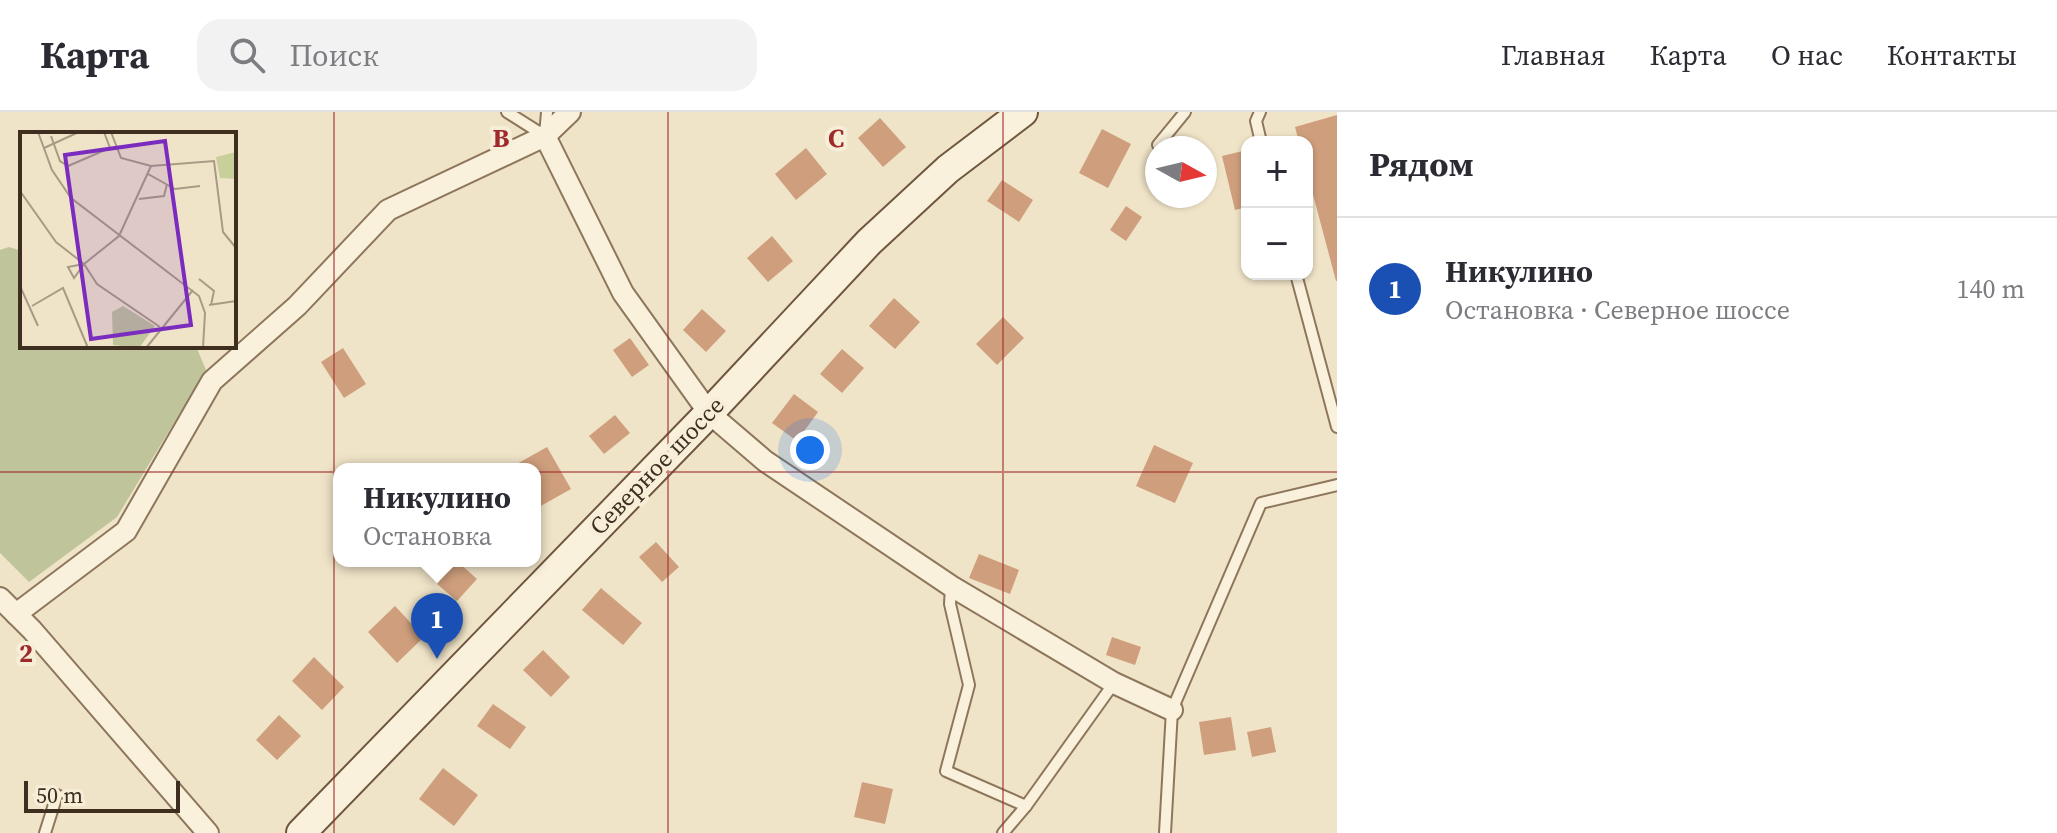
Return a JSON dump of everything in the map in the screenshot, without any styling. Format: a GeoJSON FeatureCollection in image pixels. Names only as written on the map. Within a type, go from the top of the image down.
{"type":"FeatureCollection","features":[{"type":"Feature","properties":{"kind":"main road","name":"Северное шоссе"},"geometry":{"type":"LineString","coordinates":[[301,833],[709,413],[869,242],[948,169],[1023,112]]}},
{"type":"Feature","properties":{"kind":"street"},"geometry":{"type":"LineString","coordinates":[[16,614],[126,531],[212,381],[297,306],[388,210],[545,136],[570,112]]}},
{"type":"Feature","properties":{"kind":"street"},"geometry":{"type":"LineString","coordinates":[[545,136],[623,293],[709,413],[765,461],[951,586],[1114,683],[1172,710]]}},
{"type":"Feature","properties":{"kind":"street"},"geometry":{"type":"LineString","coordinates":[[0,598],[32,630],[208,833]]}},
{"type":"Feature","properties":{"kind":"lane"},"geometry":{"type":"LineString","coordinates":[[507,112],[545,136],[547,112]]}},
{"type":"Feature","properties":{"kind":"lane"},"geometry":{"type":"LineString","coordinates":[[1165,136],[1185,112]]}},
{"type":"Feature","properties":{"kind":"lane"},"geometry":{"type":"LineString","coordinates":[[1260,112],[1256,121],[1260,136]]}},
{"type":"Feature","properties":{"kind":"lane"},"geometry":{"type":"LineString","coordinates":[[1298,280],[1337,427]]}},
{"type":"Feature","properties":{"kind":"lane"},"geometry":{"type":"LineString","coordinates":[[1165,833],[1172,710],[1261,503],[1337,485]]}},
{"type":"Feature","properties":{"kind":"lane"},"geometry":{"type":"LineString","coordinates":[[951,586],[950,604],[969,685],[946,771],[1026,806]]}},
{"type":"Feature","properties":{"kind":"lane"},"geometry":{"type":"LineString","coordinates":[[1003,833],[1026,806],[1114,683]]}},
{"type":"Feature","properties":{"kind":"lane"},"geometry":{"type":"LineString","coordinates":[[45,833],[57,795]]}},
{"type":"Feature","properties":{"kind":"green space"},"geometry":{"type":"Polygon","coordinates":[[[9,247],[20,250],[20,348],[197,348],[206,370],[117,517],[29,582],[0,553],[0,250],[9,247]]]}},
{"type":"Feature","properties":{"kind":"building"},"geometry":{"type":"Polygon","coordinates":[[[1337,115],[1337,281],[1313,195],[1313,136],[1297,136],[1295,127],[1337,115]]]}},
{"type":"Feature","properties":{"kind":"building"},"geometry":{"type":"Polygon","coordinates":[[[880,118],[906,147],[883,167],[858,138],[880,118]]]}},
{"type":"Feature","properties":{"kind":"building"},"geometry":{"type":"Polygon","coordinates":[[[1102,129],[1131,144],[1108,188],[1079,173],[1102,129]]]}},
{"type":"Feature","properties":{"kind":"building"},"geometry":{"type":"Polygon","coordinates":[[[806,148],[827,174],[796,200],[775,174],[806,148]]]}},
{"type":"Feature","properties":{"kind":"building"},"geometry":{"type":"Polygon","coordinates":[[[1241,151],[1241,208],[1235,210],[1222,156],[1241,151]]]}},
{"type":"Feature","properties":{"kind":"building"},"geometry":{"type":"Polygon","coordinates":[[[1002,180],[1033,200],[1019,222],[987,201],[1002,180]]]}},
{"type":"Feature","properties":{"kind":"building"},"geometry":{"type":"Polygon","coordinates":[[[1126,206],[1142,217],[1126,241],[1110,230],[1126,206]]]}},
{"type":"Feature","properties":{"kind":"building"},"geometry":{"type":"Polygon","coordinates":[[[772,236],[793,261],[768,282],[747,258],[772,236]]]}},
{"type":"Feature","properties":{"kind":"building"},"geometry":{"type":"Polygon","coordinates":[[[894,298],[920,322],[895,349],[869,326],[894,298]]]}},
{"type":"Feature","properties":{"kind":"building"},"geometry":{"type":"Polygon","coordinates":[[[702,309],[726,331],[706,352],[683,330],[702,309]]]}},
{"type":"Feature","properties":{"kind":"building"},"geometry":{"type":"Polygon","coordinates":[[[1003,317],[1024,338],[997,365],[976,344],[1003,317]]]}},
{"type":"Feature","properties":{"kind":"building"},"geometry":{"type":"Polygon","coordinates":[[[630,338],[649,365],[632,377],[613,350],[630,338]]]}},
{"type":"Feature","properties":{"kind":"building"},"geometry":{"type":"Polygon","coordinates":[[[343,348],[366,384],[344,398],[321,362],[343,348]]]}},
{"type":"Feature","properties":{"kind":"building"},"geometry":{"type":"Polygon","coordinates":[[[842,349],[864,368],[842,393],[820,374],[842,349]]]}},
{"type":"Feature","properties":{"kind":"building"},"geometry":{"type":"Polygon","coordinates":[[[794,394],[818,412],[797,441],[772,423],[794,394]]]}},
{"type":"Feature","properties":{"kind":"building"},"geometry":{"type":"Polygon","coordinates":[[[615,415],[630,433],[604,454],[589,436],[615,415]]]}},
{"type":"Feature","properties":{"kind":"building"},"geometry":{"type":"Polygon","coordinates":[[[1154,445],[1193,463],[1175,503],[1136,486],[1154,445]]]}},
{"type":"Feature","properties":{"kind":"building"},"geometry":{"type":"Polygon","coordinates":[[[547,447],[571,489],[541,506],[541,463],[519,463],[547,447]]]}},
{"type":"Feature","properties":{"kind":"building"},"geometry":{"type":"Polygon","coordinates":[[[656,542],[679,567],[662,582],[639,557],[656,542]]]}},
{"type":"Feature","properties":{"kind":"building"},"geometry":{"type":"Polygon","coordinates":[[[979,554],[1019,570],[1010,594],[969,578],[979,554]]]}},
{"type":"Feature","properties":{"kind":"building"},"geometry":{"type":"Polygon","coordinates":[[[452,567],[464,567],[477,579],[457,601],[437,584],[452,567]]]}},
{"type":"Feature","properties":{"kind":"building"},"geometry":{"type":"Polygon","coordinates":[[[601,588],[642,623],[623,645],[582,610],[601,588]]]}},
{"type":"Feature","properties":{"kind":"building"},"geometry":{"type":"Polygon","coordinates":[[[395,606],[424,637],[397,663],[368,632],[395,606]]]}},
{"type":"Feature","properties":{"kind":"building"},"geometry":{"type":"Polygon","coordinates":[[[1112,637],[1141,647],[1135,665],[1106,655],[1112,637]]]}},
{"type":"Feature","properties":{"kind":"building"},"geometry":{"type":"Polygon","coordinates":[[[543,650],[570,677],[551,697],[523,670],[543,650]]]}},
{"type":"Feature","properties":{"kind":"building"},"geometry":{"type":"Polygon","coordinates":[[[314,657],[344,687],[322,710],[292,681],[314,657]]]}},
{"type":"Feature","properties":{"kind":"building"},"geometry":{"type":"Polygon","coordinates":[[[493,704],[526,727],[510,749],[477,726],[493,704]]]}},
{"type":"Feature","properties":{"kind":"building"},"geometry":{"type":"Polygon","coordinates":[[[279,715],[301,736],[277,760],[256,740],[279,715]]]}},
{"type":"Feature","properties":{"kind":"building"},"geometry":{"type":"Polygon","coordinates":[[[1231,717],[1236,750],[1204,755],[1199,722],[1231,717]]]}},
{"type":"Feature","properties":{"kind":"building"},"geometry":{"type":"Polygon","coordinates":[[[1271,727],[1276,752],[1252,757],[1247,732],[1271,727]]]}},
{"type":"Feature","properties":{"kind":"building"},"geometry":{"type":"Polygon","coordinates":[[[443,768],[478,795],[454,826],[419,799],[443,768]]]}},
{"type":"Feature","properties":{"kind":"building"},"geometry":{"type":"Polygon","coordinates":[[[862,782],[893,789],[885,824],[854,817],[862,782]]]}},
{"type":"Feature","properties":{"kind":"place","name":"Никулино"},"geometry":{"type":"Point","coordinates":[437,659]}}]}
